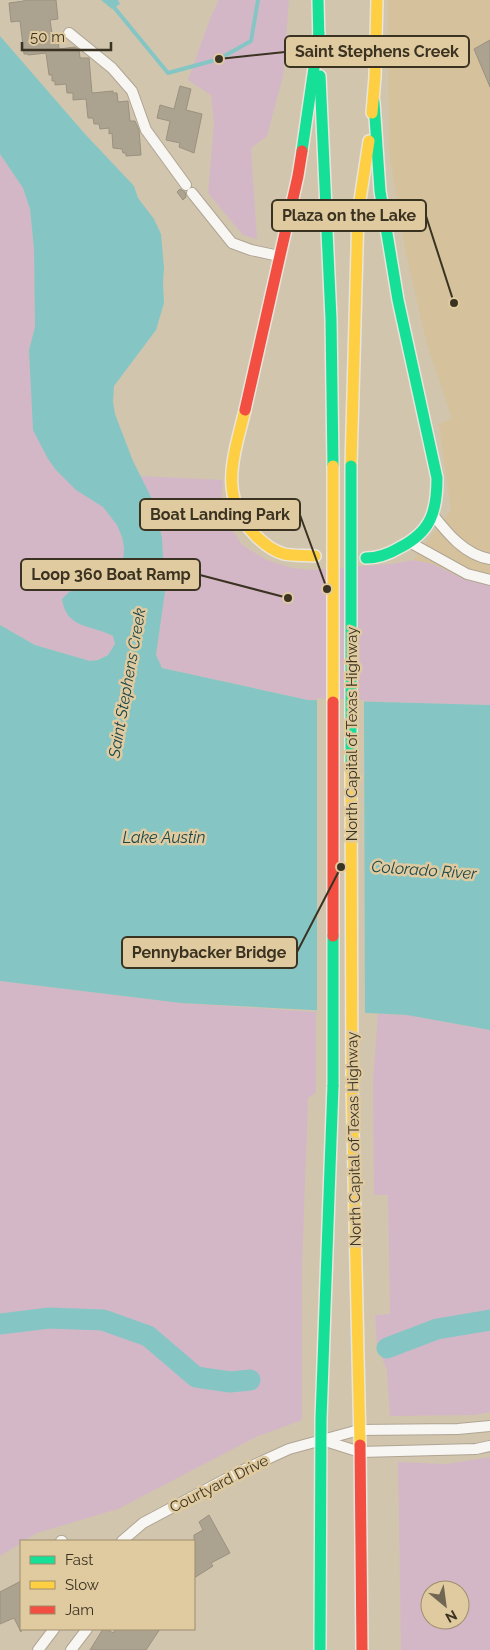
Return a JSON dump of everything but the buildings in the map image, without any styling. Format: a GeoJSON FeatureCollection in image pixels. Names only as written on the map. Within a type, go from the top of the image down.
{"type":"FeatureCollection","features":[{"type":"Feature","properties":{"kind":"highway","name":"North Capital of Texas Highway"},"geometry":{"type":"LineString","coordinates":[[318,0],[331,319],[333,466],[333,1086],[321,1439],[320,1650]]}},
{"type":"Feature","properties":{"kind":"highway","name":"North Capital of Texas Highway"},"geometry":{"type":"LineString","coordinates":[[362,1650],[360,1452],[352,1085],[351,466],[358,213],[374,102],[376,0]]}},
{"type":"Feature","properties":{"kind":"highway"},"geometry":{"type":"LineString","coordinates":[[315,556],[285,554],[269,548],[248,529],[239,517],[230,480],[298,176],[319,33]]}},
{"type":"Feature","properties":{"kind":"highway"},"geometry":{"type":"LineString","coordinates":[[366,558],[376,558],[411,543],[424,531],[433,515],[438,497],[438,478],[398,300],[380,191],[374,102]]}},
{"type":"Feature","properties":{"kind":"street"},"geometry":{"type":"LineString","coordinates":[[70,33],[112,68],[132,91],[146,130],[189,189],[232,243],[251,250],[279,256]]}},
{"type":"Feature","properties":{"kind":"street"},"geometry":{"type":"LineString","coordinates":[[433,515],[460,545],[470,553],[490,559]]}},
{"type":"Feature","properties":{"kind":"street"},"geometry":{"type":"LineString","coordinates":[[411,543],[468,574],[490,580]]}},
{"type":"Feature","properties":{"kind":"street","name":"Courtyard Drive"},"geometry":{"type":"LineString","coordinates":[[123,1540],[143,1524],[241,1471],[289,1449],[321,1439],[359,1430],[458,1430],[490,1426]]}},
{"type":"Feature","properties":{"kind":"street"},"geometry":{"type":"LineString","coordinates":[[321,1439],[360,1452],[476,1449],[490,1446]]}},
{"type":"Feature","properties":{"kind":"street"},"geometry":{"type":"LineString","coordinates":[[39,1650],[53,1630]]}},
{"type":"Feature","properties":{"kind":"street"},"geometry":{"type":"LineString","coordinates":[[71,1650],[86,1630]]}},
{"type":"Feature","properties":{"kind":"shaded area"},"geometry":{"type":"Polygon","coordinates":[[[219,0],[289,0],[283,76],[267,136],[251,148],[257,239],[243,235],[208,193],[214,124],[211,95],[188,80],[211,16],[219,0]]]}},
{"type":"Feature","properties":{"kind":"shaded area"},"geometry":{"type":"Polygon","coordinates":[[[388,0],[490,0],[490,585],[466,580],[433,564],[413,560],[451,510],[439,424],[452,418],[428,348],[407,259],[389,151],[388,0]]]}},
{"type":"Feature","properties":{"kind":"shaded area"},"geometry":{"type":"Polygon","coordinates":[[[0,154],[23,188],[30,209],[34,249],[35,327],[29,350],[48,459],[106,510],[115,521],[121,534],[124,550],[124,561],[115,574],[107,633],[113,636],[116,644],[102,658],[90,661],[35,645],[0,625],[0,154]]]}},
{"type":"Feature","properties":{"kind":"shaded area"},"geometry":{"type":"Polygon","coordinates":[[[140,476],[223,480],[221,503],[229,525],[242,545],[267,560],[292,568],[311,570],[392,564],[413,560],[433,564],[466,580],[490,585],[490,705],[308,700],[162,668],[156,655],[165,592],[162,538],[155,505],[140,476]]]}},
{"type":"Feature","properties":{"kind":"shaded area"},"geometry":{"type":"Polygon","coordinates":[[[0,981],[181,1003],[316,1012],[316,1093],[308,1098],[302,1269],[302,1420],[256,1437],[118,1509],[37,1533],[26,1540],[20,1540],[20,1544],[0,1556],[0,981]]]}},
{"type":"Feature","properties":{"kind":"shaded area"},"geometry":{"type":"Polygon","coordinates":[[[378,1014],[407,1015],[490,1030],[490,1412],[475,1415],[390,1416],[387,1370],[377,1346],[375,1315],[390,1314],[388,1195],[374,1195],[373,1082],[378,1014]]]}},
{"type":"Feature","properties":{"kind":"shaded area"},"geometry":{"type":"Polygon","coordinates":[[[490,1457],[490,1650],[401,1650],[398,1462],[446,1464],[490,1457]]]}},
{"type":"Feature","properties":{"kind":"water"},"geometry":{"type":"Polygon","coordinates":[[[101,0],[118,0],[120,4],[112,9],[101,0]]]}},
{"type":"Feature","properties":{"kind":"water","name":"Lake Austin"},"geometry":{"type":"Polygon","coordinates":[[[0,36],[85,134],[134,186],[138,198],[154,219],[161,234],[164,268],[164,303],[156,330],[114,386],[113,402],[115,414],[133,461],[155,505],[162,538],[165,592],[156,655],[162,668],[308,700],[490,705],[490,1030],[407,1015],[181,1003],[0,981],[0,625],[35,645],[90,661],[98,660],[108,655],[115,644],[113,636],[74,621],[64,609],[62,599],[69,592],[115,574],[123,567],[124,548],[117,525],[103,507],[76,490],[56,470],[33,430],[29,350],[35,327],[34,249],[30,209],[23,188],[0,154],[0,36]]]}},
{"type":"Feature","properties":{"kind":"pier"},"geometry":{"type":"Polygon","coordinates":[[[317,698],[364,700],[365,1016],[317,1014],[317,698]]]}},
{"type":"Feature","properties":{"kind":"waterway","name":"Saint Stephens Creek"},"geometry":{"type":"LineString","coordinates":[[108,0],[168,73],[219,59],[251,41],[258,0]]}},
{"type":"Feature","properties":{"kind":"waterway"},"geometry":{"type":"LineString","coordinates":[[0,1324],[49,1318],[103,1320],[148,1336],[196,1377],[230,1382],[250,1380]]}},
{"type":"Feature","properties":{"kind":"waterway"},"geometry":{"type":"LineString","coordinates":[[387,1348],[437,1329],[490,1320]]}},
{"type":"Feature","properties":{"kind":"traffic: fast"},"geometry":{"type":"LineString","coordinates":[[318,0],[319,44]]}},
{"type":"Feature","properties":{"kind":"traffic: fast"},"geometry":{"type":"LineString","coordinates":[[302,151],[319,33]]}},
{"type":"Feature","properties":{"kind":"traffic: fast"},"geometry":{"type":"LineString","coordinates":[[320,76],[331,319],[333,466]]}},
{"type":"Feature","properties":{"kind":"traffic: fast"},"geometry":{"type":"LineString","coordinates":[[366,558],[387,554],[410,542],[418,535],[430,520],[436,501],[437,490],[437,478],[398,300],[380,191],[374,102]]}},
{"type":"Feature","properties":{"kind":"traffic: fast"},"geometry":{"type":"LineString","coordinates":[[351,466],[351,771]]}},
{"type":"Feature","properties":{"kind":"traffic: fast"},"geometry":{"type":"LineString","coordinates":[[333,936],[333,1085]]}},
{"type":"Feature","properties":{"kind":"traffic: fast"},"geometry":{"type":"LineString","coordinates":[[320,1650],[321,1419],[333,1085]]}},
{"type":"Feature","properties":{"kind":"traffic: slow"},"geometry":{"type":"LineString","coordinates":[[372,113],[377,0]]}},
{"type":"Feature","properties":{"kind":"traffic: slow"},"geometry":{"type":"LineString","coordinates":[[351,466],[358,213],[369,141]]}},
{"type":"Feature","properties":{"kind":"traffic: slow"},"geometry":{"type":"LineString","coordinates":[[245,410],[233,460],[232,491],[236,506],[244,521],[256,536],[272,549],[284,554],[315,556]]}},
{"type":"Feature","properties":{"kind":"traffic: slow"},"geometry":{"type":"LineString","coordinates":[[333,466],[333,702]]}},
{"type":"Feature","properties":{"kind":"traffic: slow"},"geometry":{"type":"LineString","coordinates":[[351,771],[352,1085]]}},
{"type":"Feature","properties":{"kind":"traffic: slow"},"geometry":{"type":"LineString","coordinates":[[352,1085],[360,1445]]}},
{"type":"Feature","properties":{"kind":"traffic: jam"},"geometry":{"type":"LineString","coordinates":[[245,410],[302,151]]}},
{"type":"Feature","properties":{"kind":"traffic: jam"},"geometry":{"type":"LineString","coordinates":[[333,702],[333,936]]}},
{"type":"Feature","properties":{"kind":"traffic: jam"},"geometry":{"type":"LineString","coordinates":[[360,1445],[362,1650]]}},
{"type":"Feature","properties":{"kind":"place","name":"Saint Stephens Creek"},"geometry":{"type":"Point","coordinates":[219,59]}},
{"type":"Feature","properties":{"kind":"place","name":"Plaza on the Lake"},"geometry":{"type":"Point","coordinates":[454,303]}},
{"type":"Feature","properties":{"kind":"place","name":"Boat Landing Park"},"geometry":{"type":"Point","coordinates":[327,589]}},
{"type":"Feature","properties":{"kind":"place","name":"Loop 360 Boat Ramp"},"geometry":{"type":"Point","coordinates":[288,598]}},
{"type":"Feature","properties":{"kind":"place","name":"Pennybacker Bridge"},"geometry":{"type":"Point","coordinates":[341,867]}},
{"type":"Feature","properties":{"kind":"water label","name":"Colorado River"},"geometry":{"type":"Point","coordinates":[424,870]}}]}
